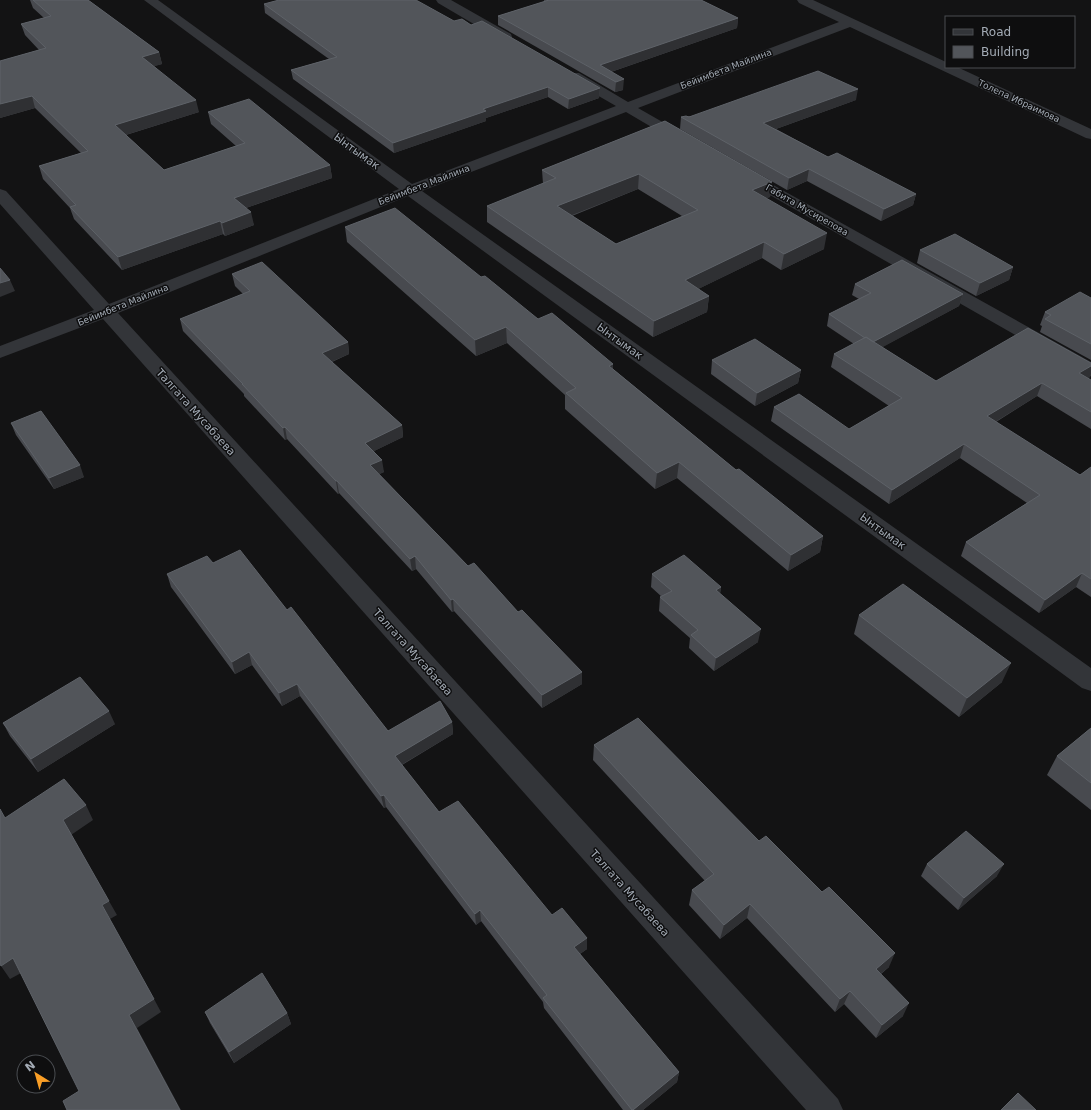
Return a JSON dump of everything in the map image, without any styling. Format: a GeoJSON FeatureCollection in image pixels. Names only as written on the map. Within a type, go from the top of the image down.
{"type":"FeatureCollection","features":[{"type":"Feature","properties":{"kind":"street","name":"Ынтымак"},"geometry":{"type":"LineString","coordinates":[[150,0],[410,190],[1091,681]]}},
{"type":"Feature","properties":{"kind":"street"},"geometry":{"type":"LineString","coordinates":[[442,0],[517,44]]}},
{"type":"Feature","properties":{"kind":"street","name":"Толепа Ибраимова"},"geometry":{"type":"LineString","coordinates":[[803,0],[945,67]]}},
{"type":"Feature","properties":{"kind":"street","name":"Бейимбета Майлина"},"geometry":{"type":"LineString","coordinates":[[0,352],[105,312],[410,190],[850,22]]}},
{"type":"Feature","properties":{"kind":"street"},"geometry":{"type":"LineString","coordinates":[[558,67],[694,146]]}},
{"type":"Feature","properties":{"kind":"street","name":"Толепа Ибраимова"},"geometry":{"type":"LineString","coordinates":[[948,68],[1091,135]]}},
{"type":"Feature","properties":{"kind":"street","name":"Габита Мусирепова"},"geometry":{"type":"LineString","coordinates":[[735,169],[1091,370]]}},
{"type":"Feature","properties":{"kind":"street","name":"Талгата Мусабаева"},"geometry":{"type":"LineString","coordinates":[[0,194],[827,1110]]}},
{"type":"Feature","properties":{"kind":"building"},"geometry":{"type":"Polygon","coordinates":[[[33,0],[88,0],[159,52],[142,57],[196,100],[115,125],[164,170],[245,143],[208,112],[249,99],[330,165],[234,198],[251,212],[222,223],[220,221],[118,257],[70,207],[76,205],[39,166],[88,151],[32,96],[0,104],[0,61],[46,48],[21,24],[51,16],[33,0]]]}},
{"type":"Feature","properties":{"kind":"building"},"geometry":{"type":"Polygon","coordinates":[[[279,0],[416,0],[454,21],[462,19],[471,25],[482,21],[600,88],[569,99],[548,87],[483,109],[486,111],[393,143],[291,70],[337,57],[264,4],[279,0]]]}},
{"type":"Feature","properties":{"kind":"building"},"geometry":{"type":"Polygon","coordinates":[[[549,0],[701,0],[738,18],[600,65],[624,79],[616,82],[498,16],[549,0]]]}},
{"type":"Feature","properties":{"kind":"building"},"geometry":{"type":"Polygon","coordinates":[[[818,71],[858,89],[763,123],[828,157],[837,153],[916,194],[884,209],[809,169],[789,178],[681,117],[689,117],[818,71]]]}},
{"type":"Feature","properties":{"kind":"building"},"geometry":{"type":"Polygon","coordinates":[[[665,121],[772,182],[752,190],[827,233],[784,254],[764,242],[685,280],[709,296],[654,321],[487,206],[556,178],[542,170],[665,121]],[[639,174],[557,206],[616,244],[698,210],[639,174]]]}},
{"type":"Feature","properties":{"kind":"building"},"geometry":{"type":"Polygon","coordinates":[[[395,208],[481,277],[485,276],[538,319],[552,313],[613,364],[609,366],[736,470],[739,469],[823,536],[791,555],[679,462],[657,473],[566,393],[576,388],[506,327],[475,340],[345,227],[395,208]]]}},
{"type":"Feature","properties":{"kind":"building"},"geometry":{"type":"Polygon","coordinates":[[[955,234],[1013,267],[980,283],[920,250],[955,234]]]}},
{"type":"Feature","properties":{"kind":"building"},"geometry":{"type":"Polygon","coordinates":[[[902,260],[963,294],[873,342],[829,314],[871,293],[855,284],[902,260]]]}},
{"type":"Feature","properties":{"kind":"building"},"geometry":{"type":"Polygon","coordinates":[[[262,262],[348,342],[322,353],[402,425],[365,443],[382,460],[370,465],[468,566],[474,563],[518,612],[522,610],[582,672],[542,695],[453,599],[451,600],[415,556],[410,559],[337,481],[285,427],[283,428],[180,319],[250,291],[232,274],[262,262]]]}},
{"type":"Feature","properties":{"kind":"building"},"geometry":{"type":"Polygon","coordinates":[[[0,268],[10,280],[0,283],[0,268]]]}},
{"type":"Feature","properties":{"kind":"building"},"geometry":{"type":"Polygon","coordinates":[[[1080,292],[1091,298],[1091,344],[1045,319],[1051,315],[1045,312],[1080,292]]]}},
{"type":"Feature","properties":{"kind":"building"},"geometry":{"type":"Polygon","coordinates":[[[1028,328],[1091,363],[1091,366],[1079,373],[1091,380],[1091,412],[1042,383],[987,416],[1080,475],[1091,467],[1091,579],[1082,573],[1045,600],[966,542],[1040,495],[964,444],[892,490],[774,407],[799,394],[849,429],[902,398],[834,354],[866,337],[936,381],[1028,328]]]}},
{"type":"Feature","properties":{"kind":"building"},"geometry":{"type":"Polygon","coordinates":[[[755,339],[801,370],[757,393],[712,360],[755,339]]]}},
{"type":"Feature","properties":{"kind":"building"},"geometry":{"type":"Polygon","coordinates":[[[41,411],[80,465],[49,478],[11,423],[41,411]]]}},
{"type":"Feature","properties":{"kind":"building"},"geometry":{"type":"Polygon","coordinates":[[[240,550],[287,610],[291,607],[388,731],[440,701],[452,722],[395,756],[439,812],[458,801],[552,915],[562,908],[587,938],[574,947],[679,1072],[633,1110],[543,998],[547,995],[480,910],[475,914],[384,795],[381,796],[297,684],[279,693],[249,652],[232,662],[167,574],[207,556],[213,563],[240,550]]]}},
{"type":"Feature","properties":{"kind":"building"},"geometry":{"type":"Polygon","coordinates":[[[684,555],[721,587],[716,590],[761,629],[716,658],[691,635],[698,630],[660,597],[672,591],[652,574],[684,555]]]}},
{"type":"Feature","properties":{"kind":"building"},"geometry":{"type":"Polygon","coordinates":[[[903,584],[1011,663],[967,698],[859,615],[903,584]]]}},
{"type":"Feature","properties":{"kind":"building"},"geometry":{"type":"Polygon","coordinates":[[[80,677],[109,711],[31,759],[3,723],[80,677]]]}},
{"type":"Feature","properties":{"kind":"building"},"geometry":{"type":"Polygon","coordinates":[[[638,718],[759,841],[766,836],[822,892],[829,887],[895,953],[876,969],[909,1003],[882,1025],[850,991],[840,999],[750,904],[724,925],[692,890],[714,874],[594,745],[638,718]]]}},
{"type":"Feature","properties":{"kind":"building"},"geometry":{"type":"Polygon","coordinates":[[[1091,728],[1091,783],[1057,756],[1091,728]]]}},
{"type":"Feature","properties":{"kind":"building"},"geometry":{"type":"Polygon","coordinates":[[[64,779],[86,805],[63,820],[109,901],[102,905],[154,999],[129,1015],[180,1110],[67,1110],[63,1101],[79,1091],[13,958],[1,966],[0,964],[0,809],[5,818],[64,779]]]}},
{"type":"Feature","properties":{"kind":"building"},"geometry":{"type":"Polygon","coordinates":[[[966,831],[1004,864],[964,898],[927,864],[966,831]]]}},
{"type":"Feature","properties":{"kind":"building"},"geometry":{"type":"Polygon","coordinates":[[[262,973],[287,1013],[229,1052],[205,1012],[262,973]]]}},
{"type":"Feature","properties":{"kind":"building"},"geometry":{"type":"Polygon","coordinates":[[[1018,1093],[1036,1110],[1001,1110],[1018,1093]]]}}]}
